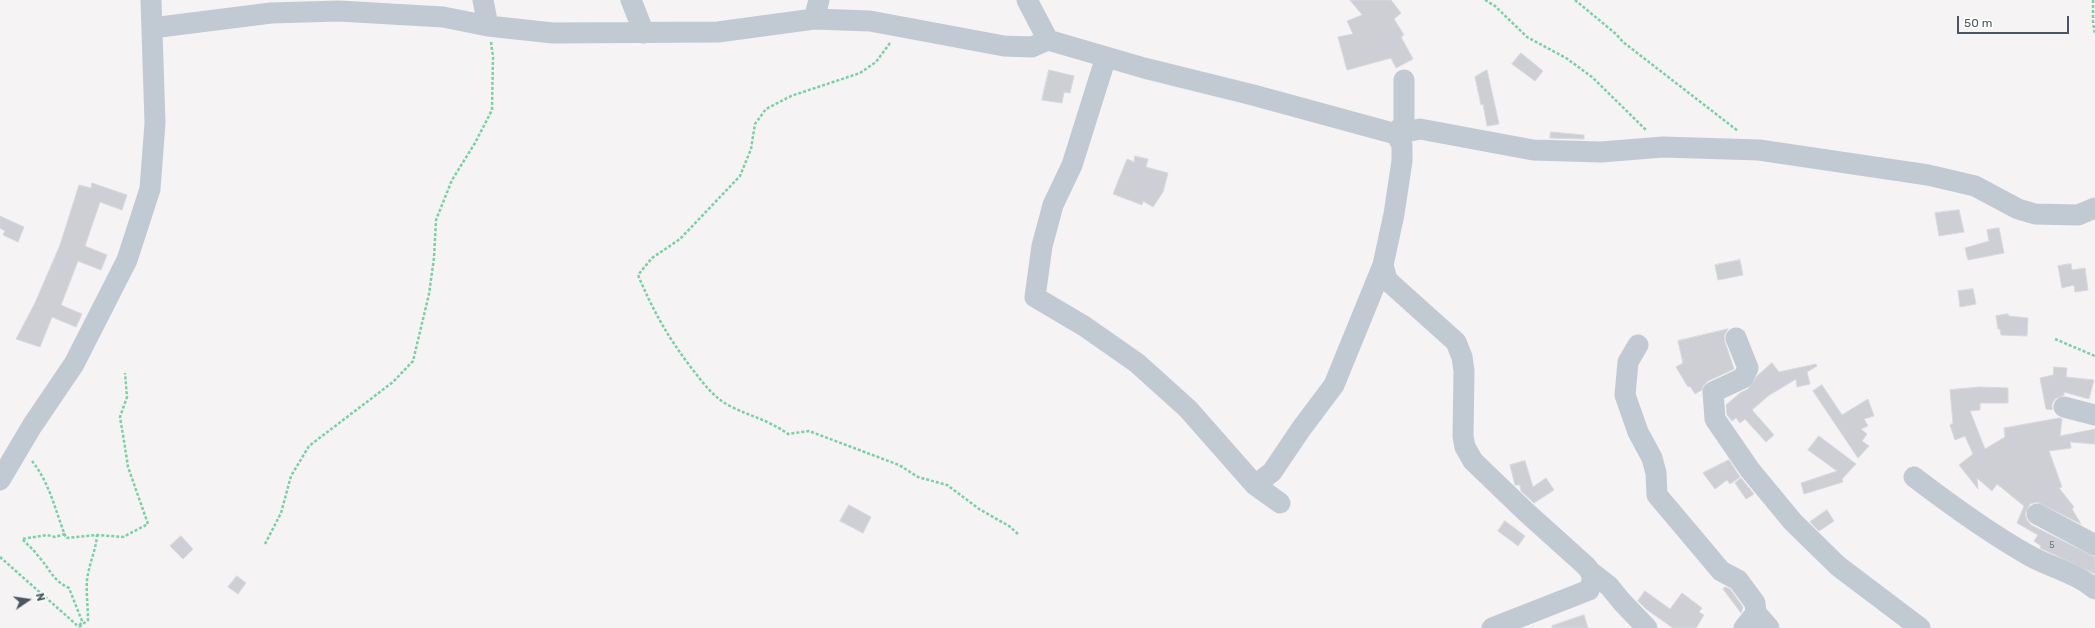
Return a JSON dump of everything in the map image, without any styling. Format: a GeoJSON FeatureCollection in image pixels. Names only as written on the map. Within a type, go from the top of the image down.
{"type":"FeatureCollection","features":[{"type":"Feature","properties":{"kind":"street"},"geometry":{"type":"LineString","coordinates":[[0,480],[74,364],[127,260],[150,189],[154,138],[151,0]]}},
{"type":"Feature","properties":{"kind":"street"},"geometry":{"type":"LineString","coordinates":[[483,0],[488,26]]}},
{"type":"Feature","properties":{"kind":"street"},"geometry":{"type":"LineString","coordinates":[[631,0],[644,33]]}},
{"type":"Feature","properties":{"kind":"street"},"geometry":{"type":"LineString","coordinates":[[1027,0],[1048,40]]}},
{"type":"Feature","properties":{"kind":"street"},"geometry":{"type":"LineString","coordinates":[[152,28],[271,13],[339,11],[443,17],[488,26],[553,32],[718,32],[816,9],[901,28],[1004,46],[1032,47],[1048,40],[1106,57],[1396,134],[1420,129],[1533,150],[1601,152],[1663,147],[1759,150],[1928,175],[1975,186],[2007,204],[2035,214],[2078,215],[2095,208]]}},
{"type":"Feature","properties":{"kind":"street"},"geometry":{"type":"LineString","coordinates":[[1106,57],[1072,165],[1052,205],[1042,246],[1035,296],[1084,326],[1137,364],[1188,409],[1255,485],[1280,503]]}},
{"type":"Feature","properties":{"kind":"street"},"geometry":{"type":"LineString","coordinates":[[1396,134],[1404,123],[1404,80]]}},
{"type":"Feature","properties":{"kind":"street"},"geometry":{"type":"LineString","coordinates":[[1255,485],[1272,472],[1300,429],[1334,385],[1382,265],[1394,214],[1402,161],[1402,145],[1396,134]]}},
{"type":"Feature","properties":{"kind":"street"},"geometry":{"type":"LineString","coordinates":[[1382,265],[1387,280],[1456,342],[1462,357],[1464,371],[1463,436],[1465,447],[1473,461],[1591,572],[1609,586],[1647,628]]}},
{"type":"Feature","properties":{"kind":"street"},"geometry":{"type":"LineString","coordinates":[[1736,338],[1748,368],[1743,378],[1713,392],[1715,419],[1750,470],[1793,522],[1838,566],[1920,628]]}},
{"type":"Feature","properties":{"kind":"street"},"geometry":{"type":"LineString","coordinates":[[1638,344],[1628,362],[1625,396],[1629,404],[1633,422],[1652,458],[1656,473],[1657,495],[1721,571],[1738,580],[1755,603],[1756,623]]}},
{"type":"Feature","properties":{"kind":"street"},"geometry":{"type":"LineString","coordinates":[[2064,407],[2095,415]]}},
{"type":"Feature","properties":{"kind":"street"},"geometry":{"type":"LineString","coordinates":[[1914,477],[1962,513],[2007,543],[2040,562],[2082,579],[2095,589]]}},
{"type":"Feature","properties":{"kind":"street"},"geometry":{"type":"LineString","coordinates":[[2037,514],[2095,545]]}},
{"type":"Feature","properties":{"kind":"street"},"geometry":{"type":"LineString","coordinates":[[1492,628],[1590,590],[1593,580],[1591,572]]}},
{"type":"Feature","properties":{"kind":"path"},"geometry":{"type":"LineString","coordinates":[[1486,0],[1495,6],[1527,37],[1566,58],[1592,77],[1663,147]]}},
{"type":"Feature","properties":{"kind":"path"},"geometry":{"type":"LineString","coordinates":[[1575,0],[1616,34],[1623,42],[1726,121],[1759,150]]}},
{"type":"Feature","properties":{"kind":"path"},"geometry":{"type":"LineString","coordinates":[[2092,0],[2095,34]]}},
{"type":"Feature","properties":{"kind":"path"},"geometry":{"type":"LineString","coordinates":[[265,544],[281,514],[291,476],[309,446],[393,382],[413,361],[429,294],[434,258],[436,220],[452,180],[475,143],[492,110],[493,57],[488,26]]}},
{"type":"Feature","properties":{"kind":"path"},"geometry":{"type":"LineString","coordinates":[[901,28],[876,62],[860,72],[791,96],[766,109],[755,124],[751,149],[740,176],[680,240],[652,258],[638,275],[647,298],[671,342],[710,392],[729,406],[771,422],[788,434],[808,431],[899,465],[918,477],[947,485],[979,509],[1009,526],[1018,534]]}},
{"type":"Feature","properties":{"kind":"path"},"geometry":{"type":"LineString","coordinates":[[2055,338],[2095,356]]}},
{"type":"Feature","properties":{"kind":"path"},"geometry":{"type":"LineString","coordinates":[[20,448],[38,469],[52,497],[66,538],[97,535],[123,537],[148,524],[128,468],[120,417],[127,397],[125,374]]}},
{"type":"Feature","properties":{"kind":"path"},"geometry":{"type":"LineString","coordinates":[[65,534],[55,537],[47,534],[22,539],[40,557],[59,584],[69,588],[82,621],[79,628]]}},
{"type":"Feature","properties":{"kind":"path"},"geometry":{"type":"LineString","coordinates":[[79,628],[88,620],[87,582],[90,559],[96,547],[97,535]]}},
{"type":"Feature","properties":{"kind":"path"},"geometry":{"type":"LineString","coordinates":[[0,557],[79,628]]}},
{"type":"Feature","properties":{"kind":"building"},"geometry":{"type":"Polygon","coordinates":[[[1350,0],[1391,0],[1401,13],[1394,19],[1404,35],[1401,37],[1413,59],[1396,68],[1391,58],[1347,70],[1338,37],[1353,34],[1347,21],[1362,15],[1350,0]]]}},
{"type":"Feature","properties":{"kind":"building"},"geometry":{"type":"Polygon","coordinates":[[[1521,53],[1543,71],[1535,81],[1512,64],[1521,53]]]}},
{"type":"Feature","properties":{"kind":"building"},"geometry":{"type":"Polygon","coordinates":[[[1049,70],[1074,76],[1070,93],[1064,92],[1062,103],[1042,100],[1049,70]]]}},
{"type":"Feature","properties":{"kind":"building"},"geometry":{"type":"Polygon","coordinates":[[[1487,70],[1499,124],[1487,126],[1483,104],[1481,105],[1475,77],[1487,70]]]}},
{"type":"Feature","properties":{"kind":"building"},"geometry":{"type":"Polygon","coordinates":[[[1551,132],[1584,135],[1584,139],[1550,138],[1551,132]]]}},
{"type":"Feature","properties":{"kind":"building"},"geometry":{"type":"Polygon","coordinates":[[[1135,156],[1148,159],[1146,167],[1168,173],[1163,192],[1153,207],[1143,201],[1142,205],[1113,194],[1127,159],[1134,162],[1135,156]]]}},
{"type":"Feature","properties":{"kind":"building"},"geometry":{"type":"Polygon","coordinates":[[[92,183],[127,195],[122,210],[100,202],[85,246],[107,255],[101,270],[78,261],[61,305],[82,314],[76,327],[52,317],[40,347],[16,339],[35,303],[60,245],[79,185],[91,188],[92,183]]]}},
{"type":"Feature","properties":{"kind":"building"},"geometry":{"type":"Polygon","coordinates":[[[1959,210],[1964,232],[1939,236],[1935,213],[1959,210]]]}},
{"type":"Feature","properties":{"kind":"building"},"geometry":{"type":"Polygon","coordinates":[[[0,216],[24,227],[18,242],[3,235],[5,231],[0,228],[0,216]]]}},
{"type":"Feature","properties":{"kind":"building"},"geometry":{"type":"Polygon","coordinates":[[[1999,228],[2004,253],[1968,260],[1965,248],[1989,241],[1987,230],[1999,228]]]}},
{"type":"Feature","properties":{"kind":"building"},"geometry":{"type":"Polygon","coordinates":[[[1740,260],[1743,275],[1718,280],[1715,265],[1740,260]]]}},
{"type":"Feature","properties":{"kind":"building"},"geometry":{"type":"Polygon","coordinates":[[[2071,264],[2072,270],[2085,268],[2088,290],[2075,292],[2074,285],[2062,288],[2058,266],[2071,264]]]}},
{"type":"Feature","properties":{"kind":"building"},"geometry":{"type":"Polygon","coordinates":[[[1973,289],[1976,304],[1960,307],[1958,291],[1973,289]]]}},
{"type":"Feature","properties":{"kind":"building"},"geometry":{"type":"Polygon","coordinates":[[[2008,314],[2009,316],[2028,318],[2027,336],[2001,335],[2000,329],[1998,329],[1996,316],[2008,314]]]}},
{"type":"Feature","properties":{"kind":"building"},"geometry":{"type":"Polygon","coordinates":[[[1728,329],[1724,336],[1734,369],[1708,381],[1703,386],[1702,390],[1695,394],[1690,386],[1688,387],[1676,367],[1683,363],[1678,341],[1728,329]]]}},
{"type":"Feature","properties":{"kind":"building"},"geometry":{"type":"Polygon","coordinates":[[[1772,363],[1779,372],[1816,364],[1817,366],[1807,372],[1810,384],[1797,387],[1796,379],[1768,396],[1752,410],[1774,435],[1766,442],[1745,419],[1740,423],[1736,418],[1732,421],[1727,415],[1726,405],[1740,393],[1748,389],[1757,376],[1772,363]]]}},
{"type":"Feature","properties":{"kind":"building"},"geometry":{"type":"Polygon","coordinates":[[[2054,367],[2067,368],[2066,377],[2094,380],[2089,399],[2064,392],[2064,395],[2055,399],[2052,404],[2052,410],[2046,409],[2040,378],[2053,375],[2054,367]]]}},
{"type":"Feature","properties":{"kind":"building"},"geometry":{"type":"Polygon","coordinates":[[[1822,385],[1842,415],[1868,399],[1874,416],[1864,419],[1868,426],[1861,429],[1867,434],[1862,441],[1869,446],[1858,458],[1813,391],[1822,385]]]}},
{"type":"Feature","properties":{"kind":"building"},"geometry":{"type":"Polygon","coordinates":[[[1980,387],[2008,388],[2008,403],[1980,403],[1980,410],[1970,411],[1985,449],[2005,437],[2004,428],[2059,418],[2062,419],[2060,436],[2095,429],[2095,444],[2070,442],[2071,448],[2049,451],[2062,487],[2059,488],[2074,507],[2072,509],[2081,524],[2037,502],[2030,504],[2025,514],[2031,525],[2095,557],[2095,574],[2040,548],[2041,546],[2034,541],[2038,535],[2017,523],[2024,506],[1997,484],[1992,491],[1977,478],[1978,489],[1959,465],[1973,454],[1965,436],[1955,440],[1950,425],[1953,423],[1950,390],[1980,387]]]}},
{"type":"Feature","properties":{"kind":"building"},"geometry":{"type":"Polygon","coordinates":[[[1819,436],[1856,464],[1842,479],[1843,482],[1804,494],[1801,483],[1837,471],[1808,450],[1819,436]]]}},
{"type":"Feature","properties":{"kind":"building"},"geometry":{"type":"Polygon","coordinates":[[[1729,460],[1740,477],[1730,484],[1727,480],[1715,489],[1703,473],[1729,460]]]}},
{"type":"Feature","properties":{"kind":"building"},"geometry":{"type":"Polygon","coordinates":[[[1525,461],[1533,487],[1546,478],[1554,490],[1534,503],[1521,491],[1520,485],[1515,485],[1510,465],[1525,461]]]}},
{"type":"Feature","properties":{"kind":"building"},"geometry":{"type":"Polygon","coordinates":[[[1741,478],[1754,494],[1746,499],[1735,483],[1741,478]]]}},
{"type":"Feature","properties":{"kind":"building"},"geometry":{"type":"Polygon","coordinates":[[[849,505],[871,517],[863,533],[840,521],[849,505]]]}},
{"type":"Feature","properties":{"kind":"building"},"geometry":{"type":"Polygon","coordinates":[[[1827,510],[1834,521],[1819,531],[1810,522],[1827,510]]]}},
{"type":"Feature","properties":{"kind":"building"},"geometry":{"type":"Polygon","coordinates":[[[1505,521],[1525,536],[1518,546],[1498,531],[1505,521]]]}},
{"type":"Feature","properties":{"kind":"building"},"geometry":{"type":"Polygon","coordinates":[[[181,536],[193,549],[183,559],[170,546],[181,536]]]}},
{"type":"Feature","properties":{"kind":"building"},"geometry":{"type":"Polygon","coordinates":[[[237,576],[246,583],[238,594],[228,587],[237,576]]]}},
{"type":"Feature","properties":{"kind":"building"},"geometry":{"type":"Polygon","coordinates":[[[1725,587],[1730,589],[1743,607],[1741,613],[1723,589],[1725,587]]]}},
{"type":"Feature","properties":{"kind":"building"},"geometry":{"type":"Polygon","coordinates":[[[1645,591],[1670,609],[1682,593],[1702,608],[1699,612],[1704,615],[1696,628],[1673,628],[1646,609],[1638,601],[1645,591]]]}},
{"type":"Feature","properties":{"kind":"building"},"geometry":{"type":"Polygon","coordinates":[[[1584,615],[1588,628],[1552,628],[1552,626],[1584,615]]]}}]}
